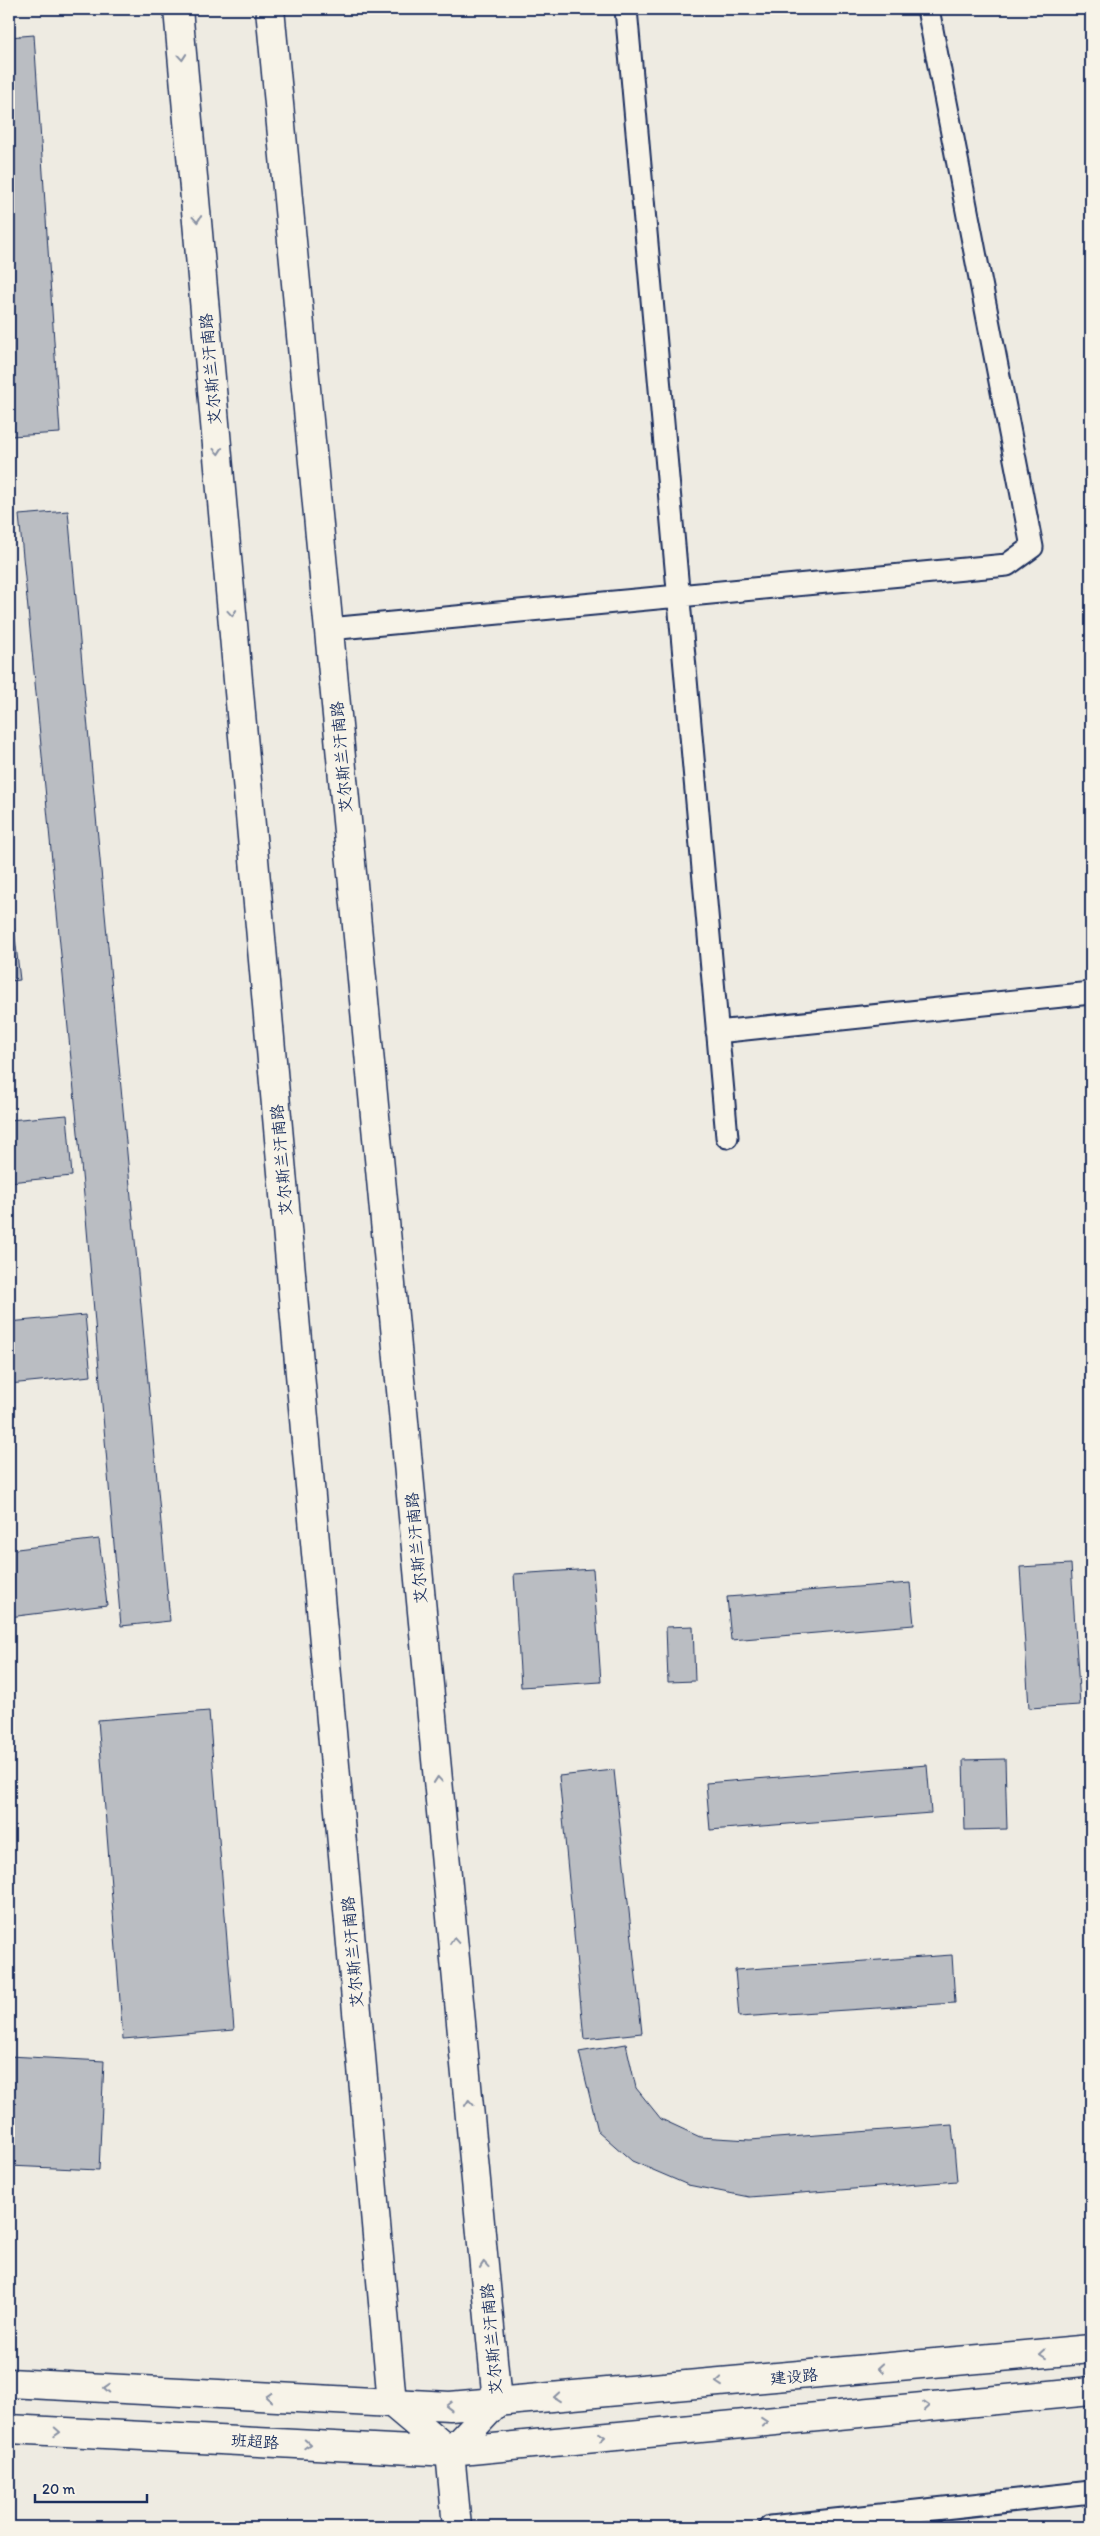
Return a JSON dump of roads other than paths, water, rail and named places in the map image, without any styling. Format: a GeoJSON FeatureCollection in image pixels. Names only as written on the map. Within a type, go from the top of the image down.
{"type":"FeatureCollection","features":[{"type":"Feature","properties":{"kind":"main road","name":"艾尔斯兰汗南路"},"geometry":{"type":"LineString","coordinates":[[178,9],[392,2403]]}},
{"type":"Feature","properties":{"kind":"main road","name":"艾尔斯兰汗南路"},"geometry":{"type":"LineString","coordinates":[[270,9],[498,2402],[450,2452]]}},
{"type":"Feature","properties":{"kind":"main road","name":"建设路"},"geometry":{"type":"LineString","coordinates":[[498,2402],[1091,2350]]}},
{"type":"Feature","properties":{"kind":"main road"},"geometry":{"type":"LineString","coordinates":[[9,2383],[450,2406],[498,2402]]}},
{"type":"Feature","properties":{"kind":"main road","name":"班超路"},"geometry":{"type":"LineString","coordinates":[[9,2429],[450,2452],[1091,2390]]}},
{"type":"Feature","properties":{"kind":"main road"},"geometry":{"type":"LineString","coordinates":[[392,2403],[450,2452],[457,2527]]}},
{"type":"Feature","properties":{"kind":"lane"},"geometry":{"type":"LineString","coordinates":[[626,9],[727,1137]]}},
{"type":"Feature","properties":{"kind":"lane"},"geometry":{"type":"LineString","coordinates":[[329,630],[1007,565],[1032,547],[928,9]]}},
{"type":"Feature","properties":{"kind":"lane"},"geometry":{"type":"LineString","coordinates":[[717,1032],[1091,993]]}},
{"type":"Feature","properties":{"kind":"lane"},"geometry":{"type":"LineString","coordinates":[[770,2527],[1091,2492]]}}]}
